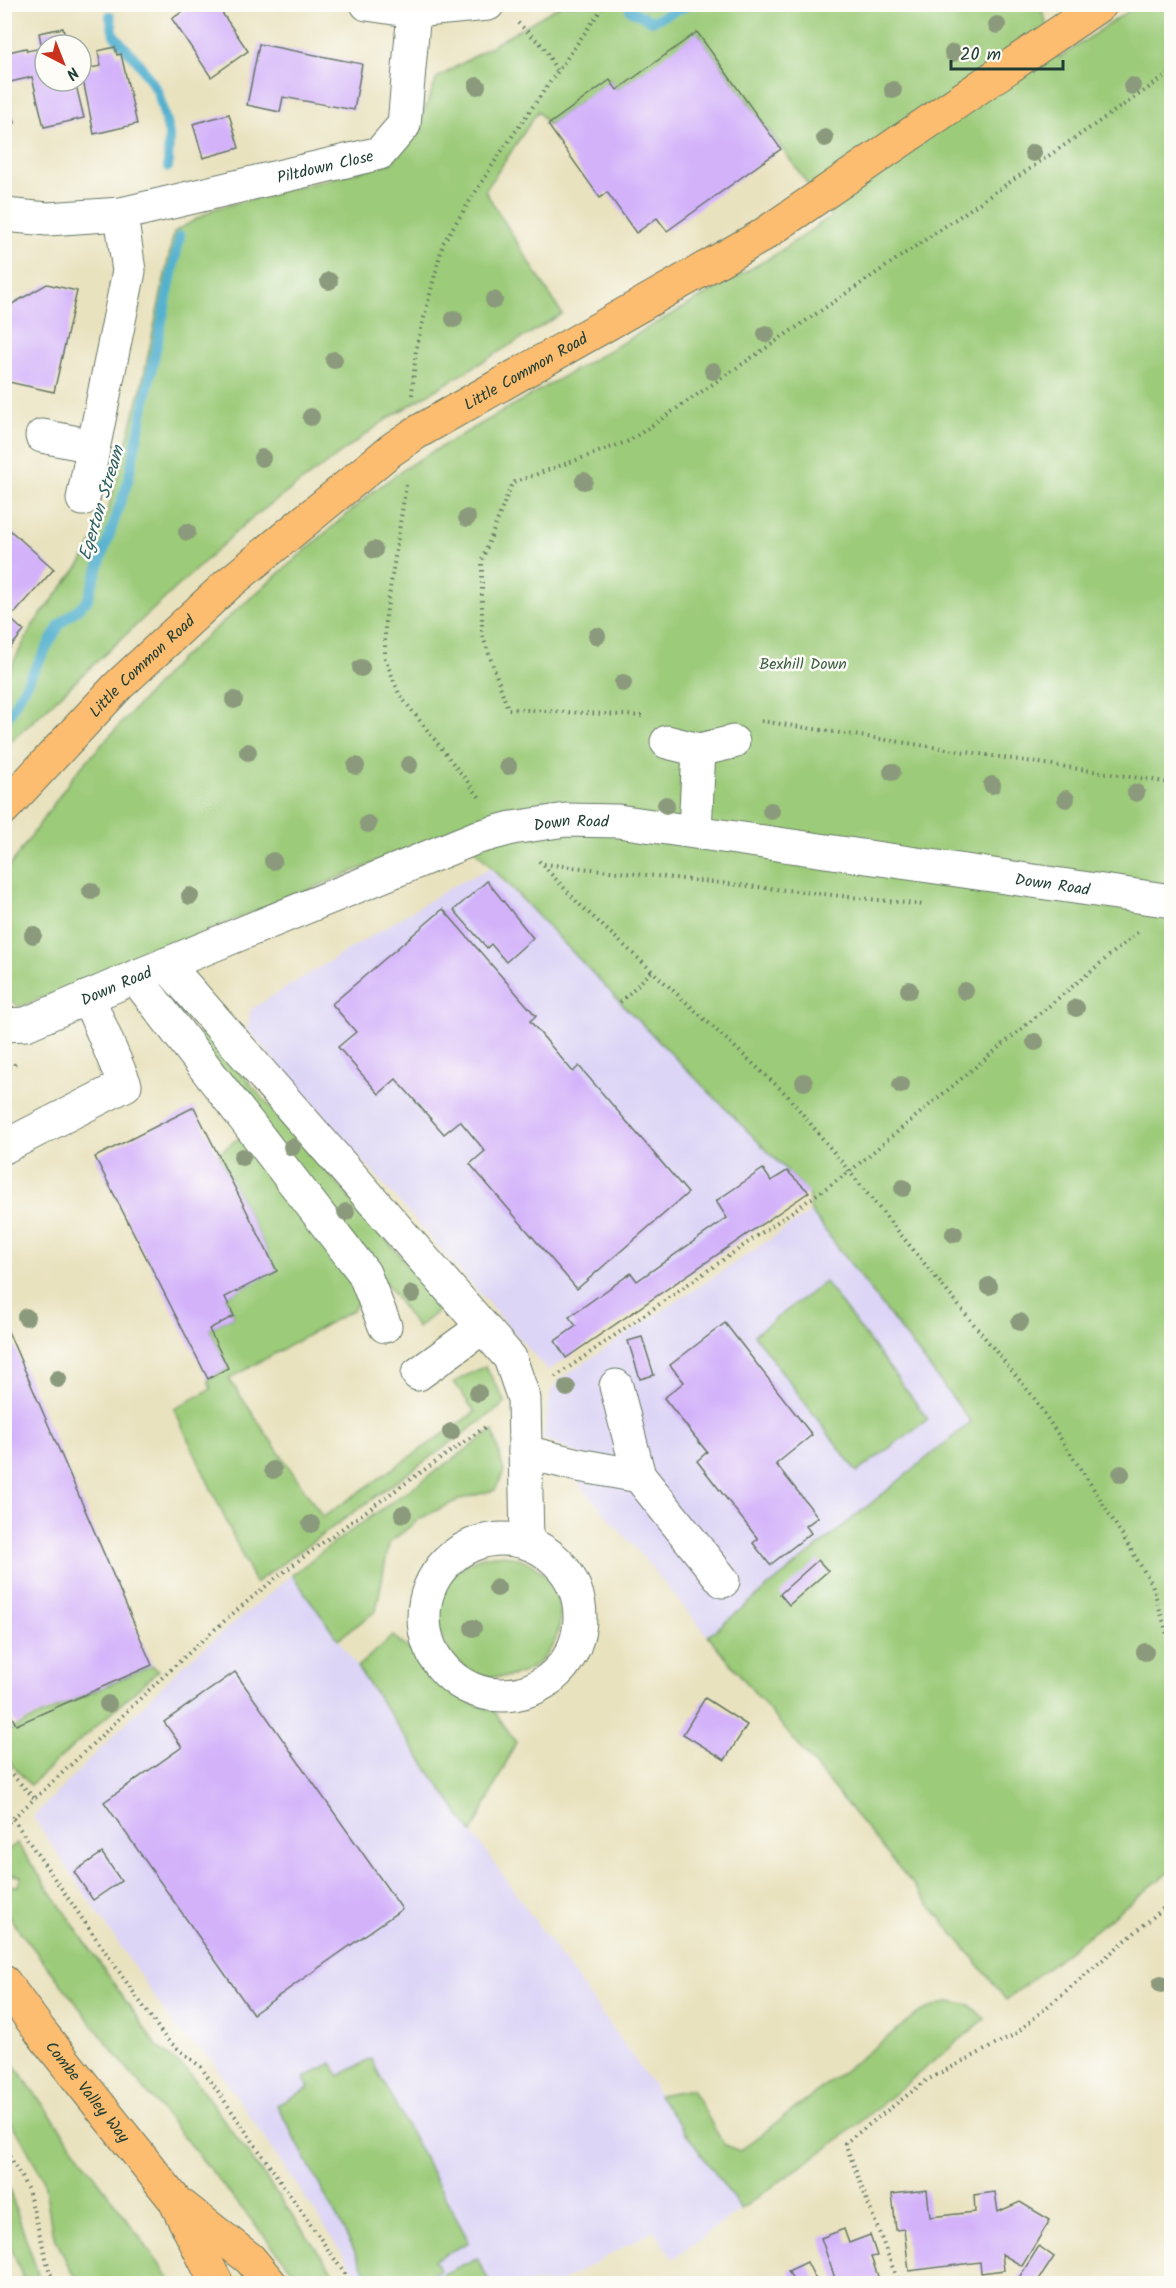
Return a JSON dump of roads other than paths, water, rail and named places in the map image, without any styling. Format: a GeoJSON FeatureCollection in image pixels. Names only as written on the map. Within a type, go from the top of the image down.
{"type":"FeatureCollection","features":[{"type":"Feature","properties":{"kind":"main road","name":"Little Common Road"},"geometry":{"type":"LineString","coordinates":[[4,808],[118,686],[227,585],[391,450],[416,433],[760,237],[1085,9]]}},
{"type":"Feature","properties":{"kind":"main road","name":"Combe Valley Way"},"geometry":{"type":"LineString","coordinates":[[4,1982],[40,2031],[174,2199],[217,2283]]}},
{"type":"Feature","properties":{"kind":"main road","name":"Combe Valley Way"},"geometry":{"type":"LineString","coordinates":[[174,2199],[250,2259],[271,2283]]}},
{"type":"Feature","properties":{"kind":"street"},"geometry":{"type":"LineString","coordinates":[[367,4],[414,10],[486,5]]}},
{"type":"Feature","properties":{"kind":"street","name":"Piltdown Close"},"geometry":{"type":"LineString","coordinates":[[4,215],[48,219],[121,214],[381,153],[404,124],[414,10]]}},
{"type":"Feature","properties":{"kind":"street"},"geometry":{"type":"LineString","coordinates":[[83,499],[129,271],[121,214]]}},
{"type":"Feature","properties":{"kind":"street"},"geometry":{"type":"LineString","coordinates":[[42,436],[93,446]]}},
{"type":"Feature","properties":{"kind":"street"},"geometry":{"type":"LineString","coordinates":[[667,742],[699,750],[743,731]]}},
{"type":"Feature","properties":{"kind":"street"},"geometry":{"type":"LineString","coordinates":[[695,831],[699,750]]}},
{"type":"Feature","properties":{"kind":"street","name":"Down Road"},"geometry":{"type":"LineString","coordinates":[[4,1025],[26,1024],[166,964],[475,838],[512,828],[566,820],[618,820],[1172,901]]}},
{"type":"Feature","properties":{"kind":"street"},"geometry":{"type":"LineString","coordinates":[[166,964],[510,1358],[524,1399],[527,1541]]}},
{"type":"Feature","properties":{"kind":"street"},"geometry":{"type":"LineString","coordinates":[[135,977],[364,1274],[385,1326]]}},
{"type":"Feature","properties":{"kind":"street"},"geometry":{"type":"LineString","coordinates":[[4,1147],[125,1085],[88,997]]}},
{"type":"Feature","properties":{"kind":"street"},"geometry":{"type":"LineString","coordinates":[[418,1374],[483,1327]]}},
{"type":"Feature","properties":{"kind":"street"},"geometry":{"type":"LineString","coordinates":[[616,1386],[639,1476],[723,1581]]}},
{"type":"Feature","properties":{"kind":"street"},"geometry":{"type":"LineString","coordinates":[[525,1452],[578,1465],[639,1476]]}},
{"type":"Feature","properties":{"kind":"street"},"geometry":{"type":"LineString","coordinates":[[505,1539],[527,1541],[553,1558],[570,1578],[579,1604],[578,1631],[569,1657],[551,1677],[528,1691],[501,1695],[474,1690],[453,1678],[436,1661],[426,1638],[424,1614],[428,1590],[440,1569],[458,1552],[481,1542],[505,1539]]}},
{"type":"Feature","properties":{"kind":"waterway"},"geometry":{"type":"LineString","coordinates":[[630,10],[652,21],[691,4]]}},
{"type":"Feature","properties":{"kind":"waterway","name":"Egerton Stream"},"geometry":{"type":"LineString","coordinates":[[110,16],[114,35],[138,62],[158,92],[169,134],[168,167]]}},
{"type":"Feature","properties":{"kind":"waterway","name":"Egerton Stream"},"geometry":{"type":"LineString","coordinates":[[6,720],[60,624],[87,601],[128,481],[180,236]]}},
{"type":"Feature","properties":{"kind":"park label","name":"Bexhill Down"},"geometry":{"type":"Point","coordinates":[803,663]}}]}
